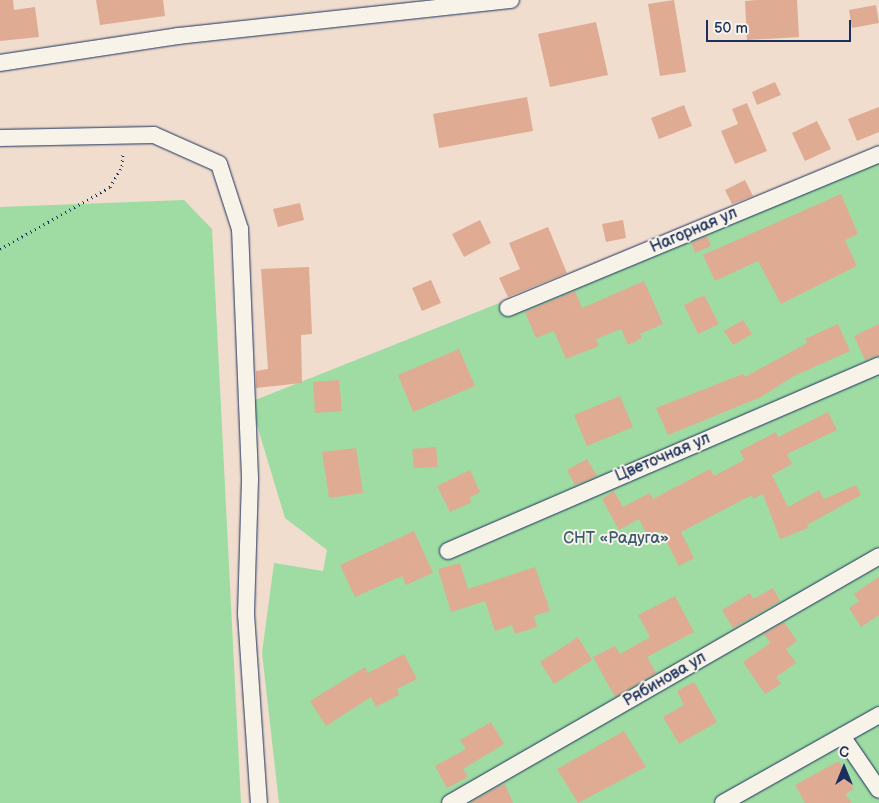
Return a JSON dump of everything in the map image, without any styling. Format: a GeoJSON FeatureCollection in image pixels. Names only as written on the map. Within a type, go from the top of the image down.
{"type":"FeatureCollection","features":[{"type":"Feature","properties":{"kind":"street"},"geometry":{"type":"LineString","coordinates":[[0,63],[178,36],[511,0]]}},
{"type":"Feature","properties":{"kind":"street"},"geometry":{"type":"LineString","coordinates":[[0,138],[154,135],[219,164],[240,229],[250,479],[246,614],[259,803]]}},
{"type":"Feature","properties":{"kind":"street","name":"Нагорная ул"},"geometry":{"type":"LineString","coordinates":[[508,308],[879,154]]}},
{"type":"Feature","properties":{"kind":"street","name":"Цветочная ул"},"geometry":{"type":"LineString","coordinates":[[448,551],[879,365]]}},
{"type":"Feature","properties":{"kind":"street","name":"Рябинова ул"},"geometry":{"type":"LineString","coordinates":[[450,803],[879,556]]}},
{"type":"Feature","properties":{"kind":"street"},"geometry":{"type":"LineString","coordinates":[[723,803],[879,715]]}},
{"type":"Feature","properties":{"kind":"street"},"geometry":{"type":"LineString","coordinates":[[842,736],[879,790]]}},
{"type":"Feature","properties":{"kind":"path"},"geometry":{"type":"LineString","coordinates":[[0,249],[110,187],[122,166],[123,135]]}},
{"type":"Feature","properties":{"kind":"green space","name":"СНТ «Радуга»"},"geometry":{"type":"Polygon","coordinates":[[[879,152],[879,803],[279,803],[262,653],[274,563],[323,571],[327,550],[285,518],[250,402],[879,152]]]}},
{"type":"Feature","properties":{"kind":"green space"},"geometry":{"type":"Polygon","coordinates":[[[184,200],[212,229],[241,803],[0,803],[0,207],[184,200]]]}},
{"type":"Feature","properties":{"kind":"building"},"geometry":{"type":"Polygon","coordinates":[[[0,0],[13,0],[14,10],[35,7],[39,37],[0,41],[0,0]]]}},
{"type":"Feature","properties":{"kind":"building"},"geometry":{"type":"Polygon","coordinates":[[[96,0],[163,0],[165,16],[100,25],[96,0]]]}},
{"type":"Feature","properties":{"kind":"building"},"geometry":{"type":"Polygon","coordinates":[[[674,0],[686,72],[660,76],[648,4],[674,0]]]}},
{"type":"Feature","properties":{"kind":"building"},"geometry":{"type":"Polygon","coordinates":[[[797,0],[799,37],[747,40],[745,1],[797,0]]]}},
{"type":"Feature","properties":{"kind":"building"},"geometry":{"type":"Polygon","coordinates":[[[876,5],[879,23],[852,28],[849,10],[876,5]]]}},
{"type":"Feature","properties":{"kind":"building"},"geometry":{"type":"Polygon","coordinates":[[[596,22],[608,75],[550,87],[538,34],[596,22]]]}},
{"type":"Feature","properties":{"kind":"building"},"geometry":{"type":"Polygon","coordinates":[[[775,82],[781,95],[757,105],[752,92],[775,82]]]}},
{"type":"Feature","properties":{"kind":"building"},"geometry":{"type":"Polygon","coordinates":[[[527,97],[533,131],[439,148],[433,114],[527,97]]]}},
{"type":"Feature","properties":{"kind":"building"},"geometry":{"type":"Polygon","coordinates":[[[747,103],[767,151],[735,164],[721,131],[738,124],[732,109],[747,103]]]}},
{"type":"Feature","properties":{"kind":"building"},"geometry":{"type":"Polygon","coordinates":[[[684,105],[692,126],[659,139],[651,118],[684,105]]]}},
{"type":"Feature","properties":{"kind":"building"},"geometry":{"type":"Polygon","coordinates":[[[879,107],[879,132],[857,141],[848,119],[879,107]]]}},
{"type":"Feature","properties":{"kind":"building"},"geometry":{"type":"Polygon","coordinates":[[[817,121],[831,149],[805,161],[792,133],[817,121]]]}},
{"type":"Feature","properties":{"kind":"building"},"geometry":{"type":"Polygon","coordinates":[[[745,180],[753,196],[732,204],[725,190],[745,180]]]}},
{"type":"Feature","properties":{"kind":"building"},"geometry":{"type":"Polygon","coordinates":[[[841,194],[858,234],[845,240],[857,266],[781,304],[758,261],[715,281],[703,255],[841,194]]]}},
{"type":"Feature","properties":{"kind":"building"},"geometry":{"type":"Polygon","coordinates":[[[300,203],[304,220],[278,227],[273,209],[300,203]]]}},
{"type":"Feature","properties":{"kind":"building"},"geometry":{"type":"Polygon","coordinates":[[[480,220],[491,243],[464,257],[452,234],[480,220]]]}},
{"type":"Feature","properties":{"kind":"building"},"geometry":{"type":"Polygon","coordinates":[[[623,220],[626,238],[606,242],[602,224],[623,220]]]}},
{"type":"Feature","properties":{"kind":"building"},"geometry":{"type":"Polygon","coordinates":[[[548,227],[567,273],[508,297],[499,278],[520,269],[509,243],[548,227]]]}},
{"type":"Feature","properties":{"kind":"building"},"geometry":{"type":"Polygon","coordinates":[[[707,236],[711,246],[695,253],[691,243],[707,236]]]}},
{"type":"Feature","properties":{"kind":"building"},"geometry":{"type":"Polygon","coordinates":[[[309,267],[312,334],[301,335],[302,383],[256,388],[256,371],[268,369],[261,269],[309,267]]]}},
{"type":"Feature","properties":{"kind":"building"},"geometry":{"type":"Polygon","coordinates":[[[431,280],[441,303],[422,311],[412,288],[431,280]]]}},
{"type":"Feature","properties":{"kind":"building"},"geometry":{"type":"Polygon","coordinates":[[[644,281],[663,324],[640,334],[642,338],[628,345],[621,329],[596,339],[599,346],[566,359],[554,331],[536,338],[525,312],[575,291],[582,308],[644,281]]]}},
{"type":"Feature","properties":{"kind":"building"},"geometry":{"type":"Polygon","coordinates":[[[704,295],[719,324],[698,334],[684,305],[704,295]]]}},
{"type":"Feature","properties":{"kind":"building"},"geometry":{"type":"Polygon","coordinates":[[[743,320],[752,334],[733,345],[724,331],[743,320]]]}},
{"type":"Feature","properties":{"kind":"building"},"geometry":{"type":"Polygon","coordinates":[[[838,324],[850,351],[794,376],[761,397],[668,435],[656,408],[743,374],[745,377],[807,343],[805,339],[838,324]]]}},
{"type":"Feature","properties":{"kind":"building"},"geometry":{"type":"Polygon","coordinates":[[[879,324],[879,355],[865,360],[854,336],[879,324]]]}},
{"type":"Feature","properties":{"kind":"building"},"geometry":{"type":"Polygon","coordinates":[[[459,349],[475,386],[413,412],[398,375],[459,349]]]}},
{"type":"Feature","properties":{"kind":"building"},"geometry":{"type":"Polygon","coordinates":[[[339,380],[342,411],[315,413],[313,382],[339,380]]]}},
{"type":"Feature","properties":{"kind":"building"},"geometry":{"type":"Polygon","coordinates":[[[620,396],[633,427],[587,446],[574,415],[620,396]]]}},
{"type":"Feature","properties":{"kind":"building"},"geometry":{"type":"Polygon","coordinates":[[[828,412],[837,430],[787,454],[792,464],[772,475],[788,507],[819,490],[824,499],[856,485],[861,495],[807,525],[808,528],[780,539],[763,494],[753,499],[752,495],[681,532],[694,558],[679,566],[661,531],[648,537],[639,519],[619,530],[602,499],[614,491],[623,507],[650,493],[653,499],[710,469],[714,476],[744,460],[740,451],[776,432],[778,437],[828,412]]]}},
{"type":"Feature","properties":{"kind":"building"},"geometry":{"type":"Polygon","coordinates":[[[436,447],[438,467],[414,468],[412,449],[436,447]]]}},
{"type":"Feature","properties":{"kind":"building"},"geometry":{"type":"Polygon","coordinates":[[[356,448],[363,493],[329,498],[322,452],[356,448]]]}},
{"type":"Feature","properties":{"kind":"building"},"geometry":{"type":"Polygon","coordinates":[[[587,459],[597,476],[575,485],[567,470],[587,459]]]}},
{"type":"Feature","properties":{"kind":"building"},"geometry":{"type":"Polygon","coordinates":[[[470,470],[480,492],[469,498],[472,502],[450,512],[437,486],[470,470]]]}},
{"type":"Feature","properties":{"kind":"building"},"geometry":{"type":"Polygon","coordinates":[[[414,531],[433,573],[406,585],[402,576],[355,597],[340,565],[414,531]]]}},
{"type":"Feature","properties":{"kind":"building"},"geometry":{"type":"Polygon","coordinates":[[[460,563],[468,589],[535,567],[550,611],[534,616],[537,627],[515,634],[512,625],[495,631],[485,601],[451,612],[438,569],[460,563]]]}},
{"type":"Feature","properties":{"kind":"building"},"geometry":{"type":"Polygon","coordinates":[[[879,577],[879,615],[861,627],[849,608],[859,601],[854,594],[879,577]]]}},
{"type":"Feature","properties":{"kind":"building"},"geometry":{"type":"Polygon","coordinates":[[[773,588],[780,601],[733,628],[722,610],[750,593],[753,599],[773,588]]]}},
{"type":"Feature","properties":{"kind":"building"},"geometry":{"type":"Polygon","coordinates":[[[675,596],[694,632],[647,657],[656,673],[615,697],[593,657],[615,646],[620,654],[650,637],[638,615],[675,596]]]}},
{"type":"Feature","properties":{"kind":"building"},"geometry":{"type":"Polygon","coordinates":[[[784,622],[797,641],[786,649],[796,663],[776,677],[781,684],[765,694],[743,662],[770,643],[764,634],[784,622]]]}},
{"type":"Feature","properties":{"kind":"building"},"geometry":{"type":"Polygon","coordinates":[[[578,637],[592,660],[554,684],[540,662],[578,637]]]}},
{"type":"Feature","properties":{"kind":"building"},"geometry":{"type":"Polygon","coordinates":[[[404,654],[417,679],[397,689],[399,695],[376,707],[371,697],[326,726],[310,701],[365,667],[368,673],[404,654]]]}},
{"type":"Feature","properties":{"kind":"building"},"geometry":{"type":"Polygon","coordinates":[[[694,682],[717,722],[679,744],[663,717],[684,705],[677,691],[694,682]]]}},
{"type":"Feature","properties":{"kind":"building"},"geometry":{"type":"Polygon","coordinates":[[[491,722],[504,744],[463,769],[468,777],[447,788],[435,766],[466,749],[460,740],[491,722]]]}},
{"type":"Feature","properties":{"kind":"building"},"geometry":{"type":"Polygon","coordinates":[[[624,731],[646,767],[578,803],[557,769],[624,731]]]}},
{"type":"Feature","properties":{"kind":"building"},"geometry":{"type":"Polygon","coordinates":[[[839,761],[854,789],[845,794],[852,803],[805,803],[795,785],[839,761]]]}},
{"type":"Feature","properties":{"kind":"building"},"geometry":{"type":"Polygon","coordinates":[[[505,784],[513,803],[470,803],[494,789],[505,784]]]}}]}
